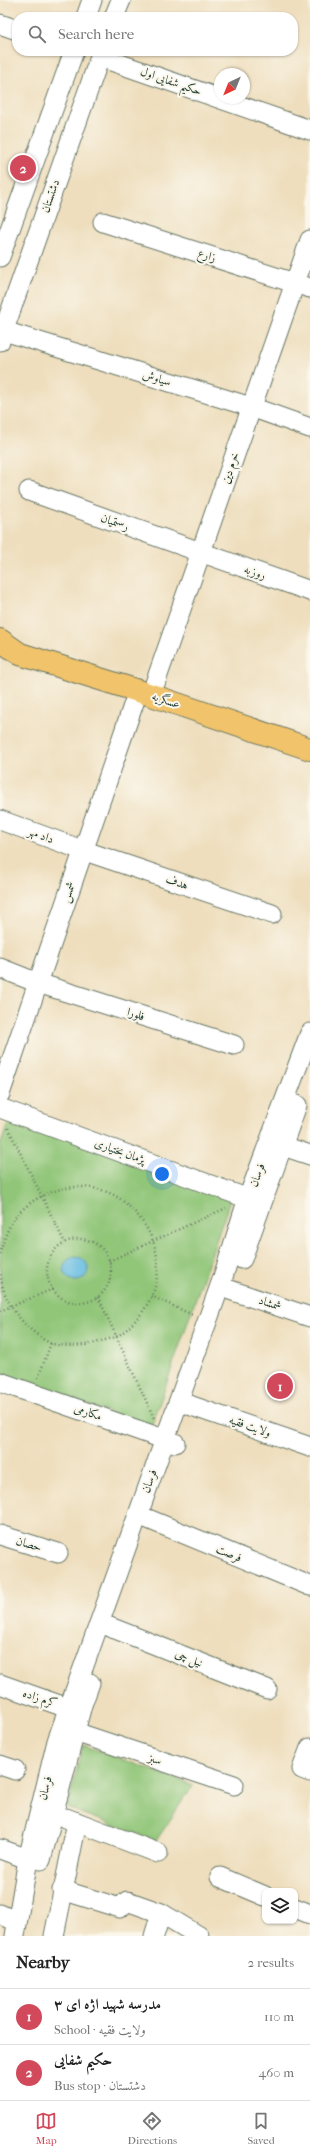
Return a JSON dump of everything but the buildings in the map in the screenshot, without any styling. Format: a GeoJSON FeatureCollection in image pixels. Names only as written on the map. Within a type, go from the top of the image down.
{"type":"FeatureCollection","features":[{"type":"Feature","properties":{"kind":"main road","name":"عسگریه"},"geometry":{"type":"LineString","coordinates":[[0,640],[10,654],[145,693],[310,749]]}},
{"type":"Feature","properties":{"kind":"street"},"geometry":{"type":"LineString","coordinates":[[88,12],[92,0]]}},
{"type":"Feature","properties":{"kind":"street"},"geometry":{"type":"LineString","coordinates":[[116,12],[121,0]]}},
{"type":"Feature","properties":{"kind":"street"},"geometry":{"type":"LineString","coordinates":[[0,24],[12,28]]}},
{"type":"Feature","properties":{"kind":"street"},"geometry":{"type":"LineString","coordinates":[[0,257],[72,56]]}},
{"type":"Feature","properties":{"kind":"street","name":"دشتستان"},"geometry":{"type":"LineString","coordinates":[[2,336],[100,56]]}},
{"type":"Feature","properties":{"kind":"street","name":"حکیم شفایی اول"},"geometry":{"type":"LineString","coordinates":[[106,56],[310,130]]}},
{"type":"Feature","properties":{"kind":"street","name":"زارع"},"geometry":{"type":"LineString","coordinates":[[103,222],[302,286]]}},
{"type":"Feature","properties":{"kind":"street","name":"خرم دین"},"geometry":{"type":"LineString","coordinates":[[145,693],[200,553],[251,407],[302,286],[310,240]]}},
{"type":"Feature","properties":{"kind":"street","name":"سیاوش"},"geometry":{"type":"LineString","coordinates":[[2,336],[251,407],[310,428]]}},
{"type":"Feature","properties":{"kind":"street","name":"رستمیان"},"geometry":{"type":"LineString","coordinates":[[29,491],[200,553]]}},
{"type":"Feature","properties":{"kind":"street","name":"روزبه"},"geometry":{"type":"LineString","coordinates":[[200,553],[310,591]]}},
{"type":"Feature","properties":{"kind":"street","name":"شمس"},"geometry":{"type":"LineString","coordinates":[[0,1094],[82,850],[145,693]]}},
{"type":"Feature","properties":{"kind":"street","name":"داد مهر"},"geometry":{"type":"LineString","coordinates":[[0,820],[82,850]]}},
{"type":"Feature","properties":{"kind":"street","name":"هدف"},"geometry":{"type":"LineString","coordinates":[[82,850],[272,914]]}},
{"type":"Feature","properties":{"kind":"street","name":"فلورا"},"geometry":{"type":"LineString","coordinates":[[0,968],[38,983],[234,1045]]}},
{"type":"Feature","properties":{"kind":"street","name":"فرسان"},"geometry":{"type":"LineString","coordinates":[[20,1932],[40,1864],[75,1732],[74,1710],[170,1441],[222,1280],[255,1201],[276,1143],[310,1034]]}},
{"type":"Feature","properties":{"kind":"street","name":"فرسان"},"geometry":{"type":"LineString","coordinates":[[276,1143],[310,1069]]}},
{"type":"Feature","properties":{"kind":"street","name":"پژمان بختیاری"},"geometry":{"type":"LineString","coordinates":[[0,1108],[255,1201]]}},
{"type":"Feature","properties":{"kind":"street"},"geometry":{"type":"LineString","coordinates":[[276,1143],[310,1155]]}},
{"type":"Feature","properties":{"kind":"street","name":"فرسان"},"geometry":{"type":"LineString","coordinates":[[20,1932],[28,1859],[57,1740],[74,1710],[110,1627],[148,1519],[170,1441],[189,1405],[230,1290],[255,1201]]}},
{"type":"Feature","properties":{"kind":"street","name":"شمشاد"},"geometry":{"type":"LineString","coordinates":[[230,1290],[310,1317]]}},
{"type":"Feature","properties":{"kind":"street","name":"مکارمی"},"geometry":{"type":"LineString","coordinates":[[0,1382],[170,1441]]}},
{"type":"Feature","properties":{"kind":"street","name":"ولایت فقیه"},"geometry":{"type":"LineString","coordinates":[[189,1405],[310,1447]]}},
{"type":"Feature","properties":{"kind":"street","name":"فرصت"},"geometry":{"type":"LineString","coordinates":[[148,1519],[310,1586]]}},
{"type":"Feature","properties":{"kind":"street","name":"حصان"},"geometry":{"type":"LineString","coordinates":[[0,1535],[58,1553]]}},
{"type":"Feature","properties":{"kind":"street","name":"نیل چی"},"geometry":{"type":"LineString","coordinates":[[110,1627],[267,1689]]}},
{"type":"Feature","properties":{"kind":"street","name":"کرم زاده"},"geometry":{"type":"LineString","coordinates":[[0,1684],[74,1710]]}},
{"type":"Feature","properties":{"kind":"street","name":"سبز"},"geometry":{"type":"LineString","coordinates":[[75,1732],[234,1785]]}},
{"type":"Feature","properties":{"kind":"street"},"geometry":{"type":"LineString","coordinates":[[310,1748],[302,1769],[310,1772]]}},
{"type":"Feature","properties":{"kind":"street"},"geometry":{"type":"LineString","coordinates":[[53,1813],[158,1853]]}},
{"type":"Feature","properties":{"kind":"street"},"geometry":{"type":"LineString","coordinates":[[54,1936],[76,1822]]}},
{"type":"Feature","properties":{"kind":"street"},"geometry":{"type":"LineString","coordinates":[[0,1849],[28,1859]]}},
{"type":"Feature","properties":{"kind":"street"},"geometry":{"type":"LineString","coordinates":[[220,1877],[262,1895]]}},
{"type":"Feature","properties":{"kind":"street"},"geometry":{"type":"LineString","coordinates":[[62,1890],[120,1908],[127,1902],[160,1912],[199,1936]]}},
{"type":"Feature","properties":{"kind":"street"},"geometry":{"type":"LineString","coordinates":[[298,1909],[310,1914]]}},
{"type":"Feature","properties":{"kind":"street"},"geometry":{"type":"LineString","coordinates":[[154,1936],[160,1912]]}},
{"type":"Feature","properties":{"kind":"street"},"geometry":{"type":"LineString","coordinates":[[0,1914],[20,1932]]}},
{"type":"Feature","properties":{"kind":"path"},"geometry":{"type":"LineString","coordinates":[[7,1127],[65,1243]]}},
{"type":"Feature","properties":{"kind":"path"},"geometry":{"type":"LineString","coordinates":[[0,1254],[6,1232],[22,1210],[41,1196],[68,1187],[93,1188],[117,1197],[137,1212],[151,1233],[158,1257],[156,1283],[148,1306],[132,1326],[116,1336],[84,1346],[51,1343],[32,1331],[10,1306],[1,1286],[0,1272]]}},
{"type":"Feature","properties":{"kind":"path"},"geometry":{"type":"LineString","coordinates":[[109,1261],[154,1241],[255,1201]]}},
{"type":"Feature","properties":{"kind":"path"},"geometry":{"type":"LineString","coordinates":[[75,1239],[86,1240],[96,1244],[104,1251],[109,1261],[111,1271],[110,1281],[105,1290],[98,1297],[89,1302],[79,1303],[69,1301],[53,1289],[48,1274],[50,1258],[56,1249],[65,1243],[75,1239]]}},
{"type":"Feature","properties":{"kind":"path"},"geometry":{"type":"LineString","coordinates":[[0,1240],[4,1241]]}},
{"type":"Feature","properties":{"kind":"path"},"geometry":{"type":"LineString","coordinates":[[0,1311],[53,1289]]}},
{"type":"Feature","properties":{"kind":"path"},"geometry":{"type":"LineString","coordinates":[[151,1296],[194,1315]]}},
{"type":"Feature","properties":{"kind":"path"},"geometry":{"type":"LineString","coordinates":[[98,1297],[156,1422],[159,1415]]}},
{"type":"Feature","properties":{"kind":"path"},"geometry":{"type":"LineString","coordinates":[[191,1322],[196,1308]]}},
{"type":"Feature","properties":{"kind":"path"},"geometry":{"type":"LineString","coordinates":[[33,1393],[51,1343]]}},
{"type":"Feature","properties":{"kind":"green space"},"geometry":{"type":"Polygon","coordinates":[[[10,1117],[231,1198],[151,1428],[0,1373],[0,1146],[10,1117]]]}},
{"type":"Feature","properties":{"kind":"green space"},"geometry":{"type":"Polygon","coordinates":[[[83,1745],[193,1785],[156,1841],[67,1808],[83,1745]]]}},
{"type":"Feature","properties":{"kind":"water"},"geometry":{"type":"Polygon","coordinates":[[[76,1257],[81,1258],[87,1264],[87,1274],[81,1280],[76,1281],[71,1280],[65,1274],[64,1269],[65,1264],[71,1258],[76,1257]]]}},
{"type":"Feature","properties":{"kind":"place","name":"حکیم شفایی"},"geometry":{"type":"Point","coordinates":[23,168]}},
{"type":"Feature","properties":{"kind":"place","name":"مدرسه شهید اژه ای ۳"},"geometry":{"type":"Point","coordinates":[280,1386]}}]}
